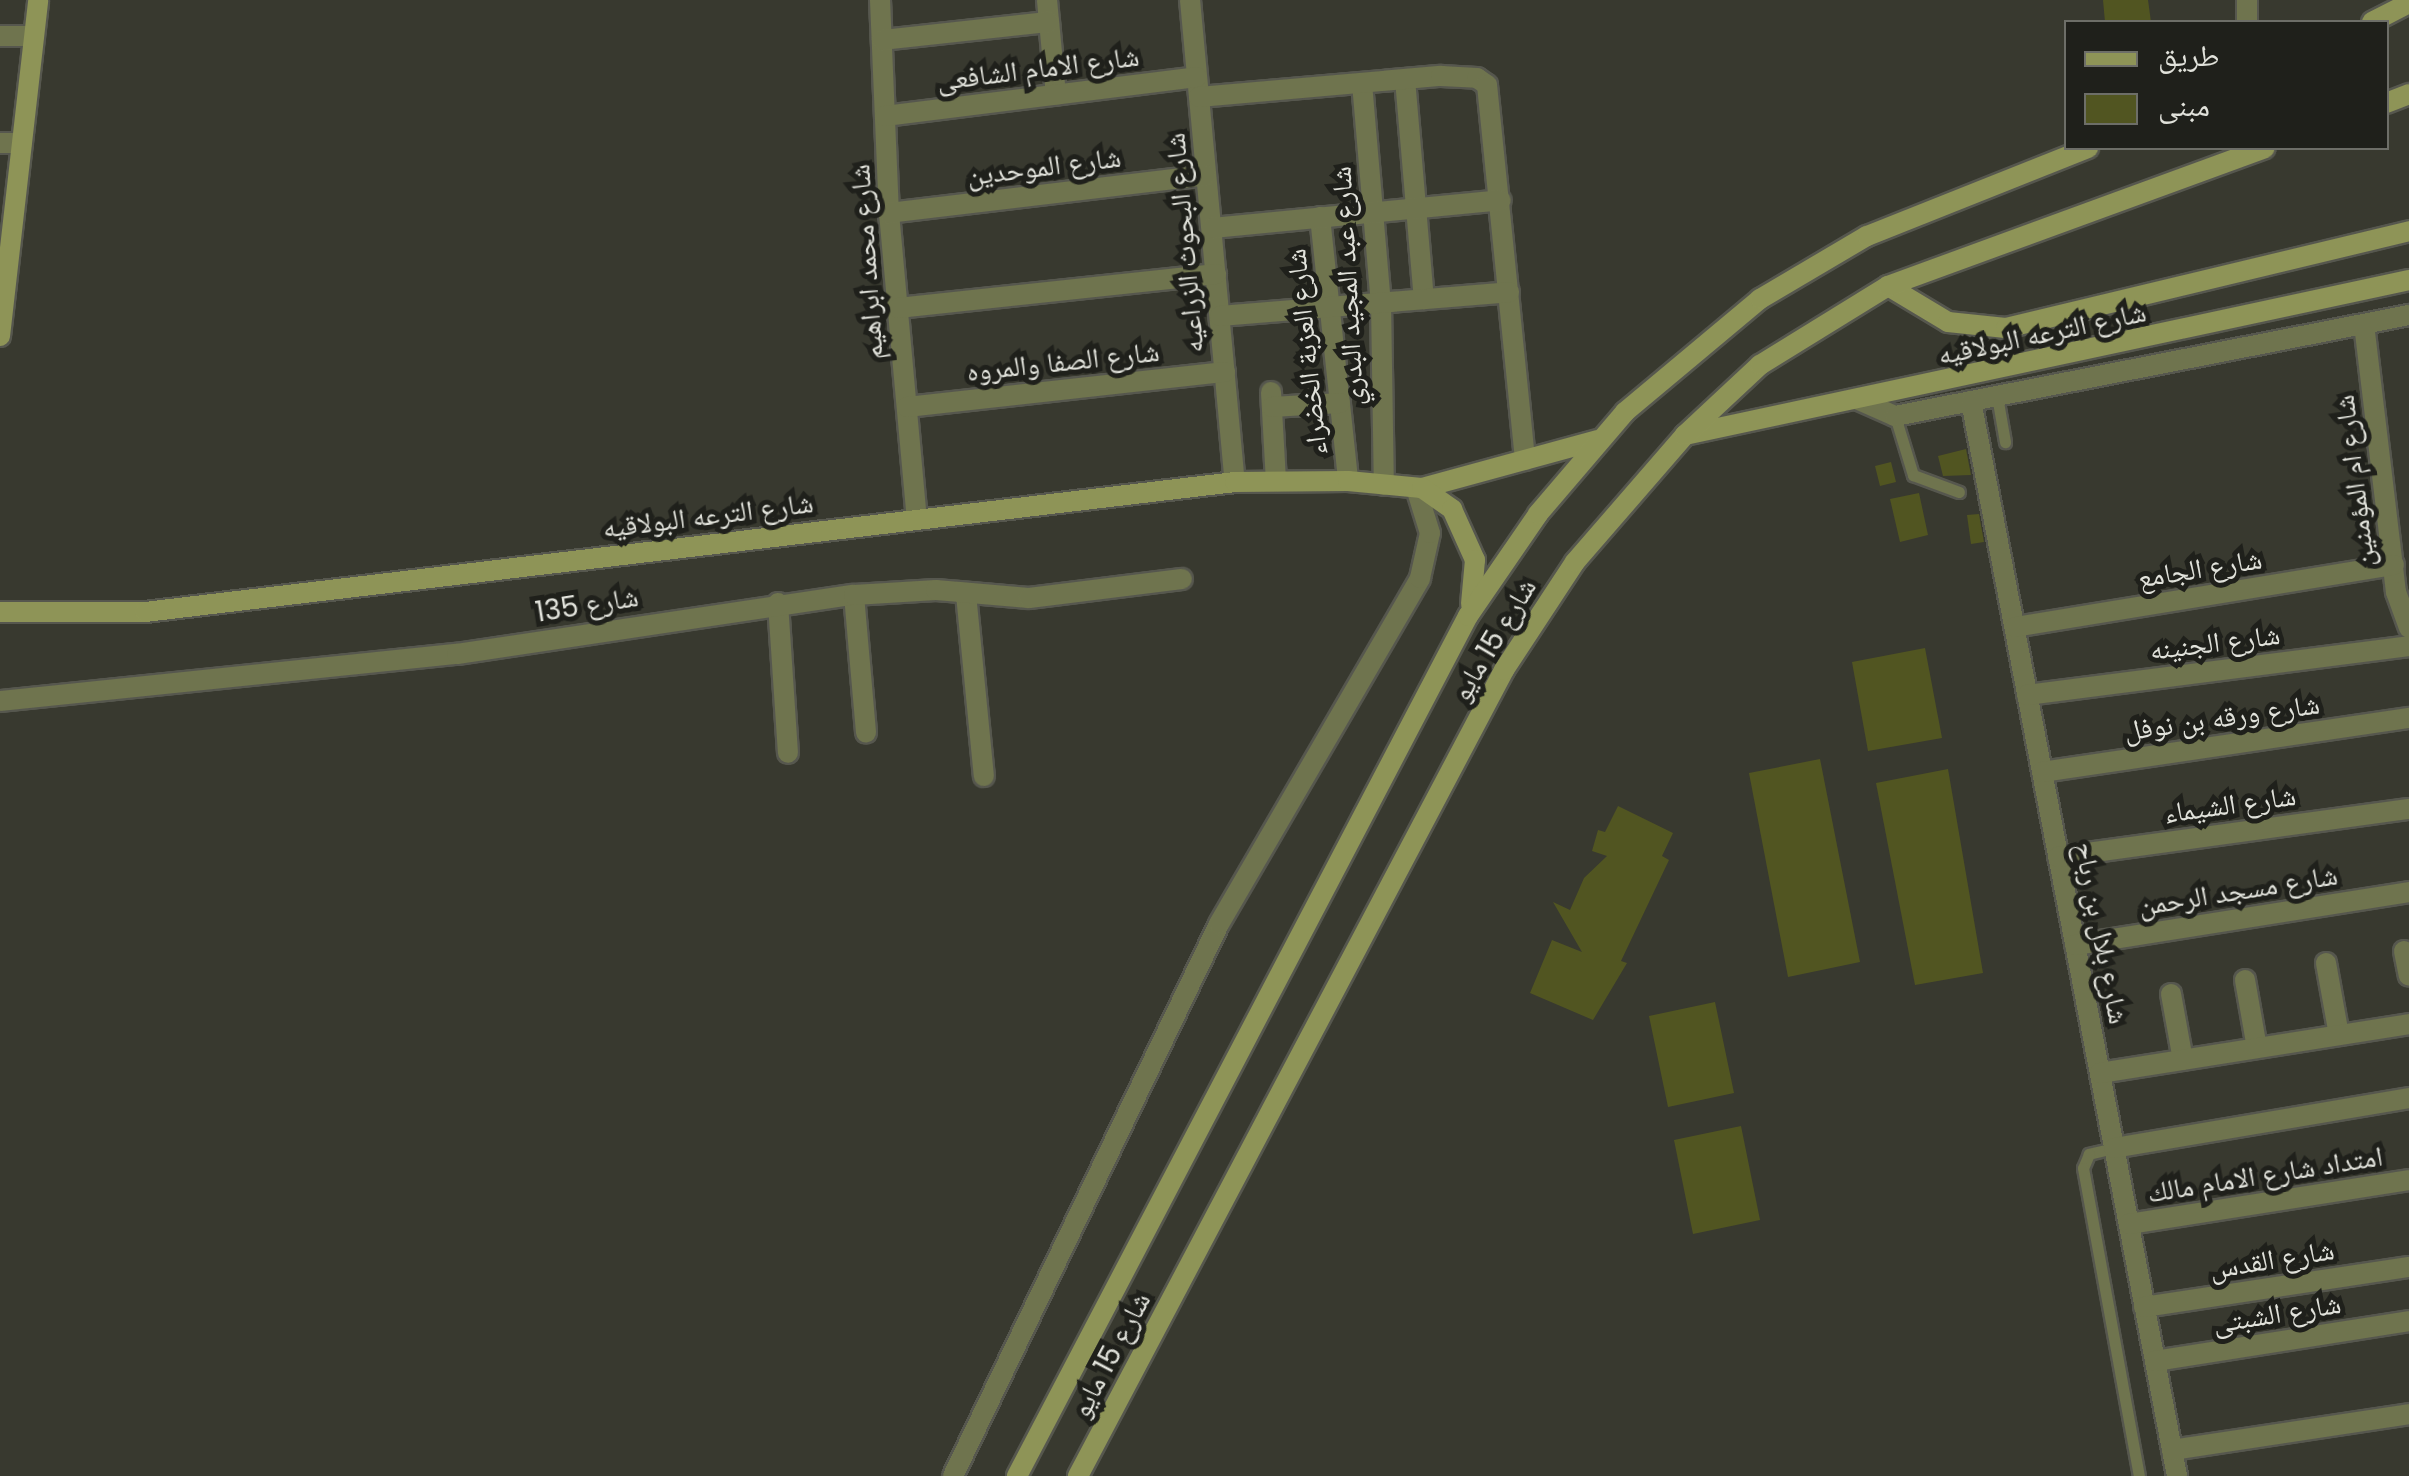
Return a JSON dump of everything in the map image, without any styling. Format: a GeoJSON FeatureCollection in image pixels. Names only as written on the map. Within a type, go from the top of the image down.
{"type":"FeatureCollection","features":[{"type":"Feature","properties":{"kind":"main road"},"geometry":{"type":"LineString","coordinates":[[0,333],[38,0]]}},
{"type":"Feature","properties":{"kind":"main road"},"geometry":{"type":"LineString","coordinates":[[2376,20],[2409,3]]}},
{"type":"Feature","properties":{"kind":"main road","name":"شارع 15 مايو"},"geometry":{"type":"LineString","coordinates":[[1017,1476],[1468,616],[1600,440],[1710,336],[1812,265],[1867,236],[2083,150]]}},
{"type":"Feature","properties":{"kind":"main road","name":"شارع 15 مايو"},"geometry":{"type":"LineString","coordinates":[[1078,1476],[1504,670],[1576,562],[1685,436],[1760,365],[1888,286],[2260,150]]}},
{"type":"Feature","properties":{"kind":"main road","name":"شارع الترعه البولاقيه"},"geometry":{"type":"LineString","coordinates":[[1888,286],[1948,322],[2006,328],[2409,231]]}},
{"type":"Feature","properties":{"kind":"main road","name":"شارع الترعه البولاقيه"},"geometry":{"type":"LineString","coordinates":[[1685,436],[2409,280]]}},
{"type":"Feature","properties":{"kind":"main road","name":"شارع الترعه البولاقيه"},"geometry":{"type":"LineString","coordinates":[[0,612],[145,612],[1235,482],[1348,481],[1419,488],[1600,440]]}},
{"type":"Feature","properties":{"kind":"main road"},"geometry":{"type":"LineString","coordinates":[[1419,488],[1452,509],[1470,542],[1476,579],[1468,616]]}},
{"type":"Feature","properties":{"kind":"street","name":"شارع محمد ابراهيم"},"geometry":{"type":"LineString","coordinates":[[880,0],[889,213],[917,518]]}},
{"type":"Feature","properties":{"kind":"street"},"geometry":{"type":"LineString","coordinates":[[1047,0],[1056,95]]}},
{"type":"Feature","properties":{"kind":"street","name":"شارع البحوث الزراعيه"},"geometry":{"type":"LineString","coordinates":[[1190,0],[1235,482]]}},
{"type":"Feature","properties":{"kind":"street"},"geometry":{"type":"LineString","coordinates":[[882,40],[1049,22]]}},
{"type":"Feature","properties":{"kind":"street"},"geometry":{"type":"LineString","coordinates":[[0,36],[34,36]]}},
{"type":"Feature","properties":{"kind":"street","name":"شارع الامام الشافعى"},"geometry":{"type":"LineString","coordinates":[[885,116],[1056,95],[1362,84],[1462,75],[1487,85],[1501,200]]}},
{"type":"Feature","properties":{"kind":"street"},"geometry":{"type":"LineString","coordinates":[[1405,79],[1424,299]]}},
{"type":"Feature","properties":{"kind":"street","name":"شارع عبد المجيد البدري"},"geometry":{"type":"LineString","coordinates":[[1362,84],[1381,303],[1384,485]]}},
{"type":"Feature","properties":{"kind":"street"},"geometry":{"type":"LineString","coordinates":[[0,143],[22,142]]}},
{"type":"Feature","properties":{"kind":"street","name":"شارع الموحدين"},"geometry":{"type":"LineString","coordinates":[[889,213],[1206,175]]}},
{"type":"Feature","properties":{"kind":"street"},"geometry":{"type":"LineString","coordinates":[[1212,228],[1501,200],[1525,460]]}},
{"type":"Feature","properties":{"kind":"street","name":"شارع العزبة الخضراء"},"geometry":{"type":"LineString","coordinates":[[1320,217],[1348,481]]}},
{"type":"Feature","properties":{"kind":"street"},"geometry":{"type":"LineString","coordinates":[[898,308],[1216,274]]}},
{"type":"Feature","properties":{"kind":"street"},"geometry":{"type":"LineString","coordinates":[[1220,316],[1509,292]]}},
{"type":"Feature","properties":{"kind":"street"},"geometry":{"type":"LineString","coordinates":[[1859,400],[1894,416],[2409,314]]}},
{"type":"Feature","properties":{"kind":"street","name":"شارع ام المؤمنين"},"geometry":{"type":"LineString","coordinates":[[2364,324],[2409,628]]}},
{"type":"Feature","properties":{"kind":"street","name":"شارع الصفا والمروه"},"geometry":{"type":"LineString","coordinates":[[907,407],[1225,372]]}},
{"type":"Feature","properties":{"kind":"street"},"geometry":{"type":"LineString","coordinates":[[1276,482],[1271,400],[1340,402]]}},
{"type":"Feature","properties":{"kind":"street","name":"شارع بلال بن رباح"},"geometry":{"type":"LineString","coordinates":[[1971,401],[2177,1476]]}},
{"type":"Feature","properties":{"kind":"street"},"geometry":{"type":"LineString","coordinates":[[953,1476],[1219,924],[1420,578],[1430,533],[1419,488]]}},
{"type":"Feature","properties":{"kind":"street","name":"شارع الجامع"},"geometry":{"type":"LineString","coordinates":[[2015,627],[2399,566]]}},
{"type":"Feature","properties":{"kind":"street","name":"شارع 135"},"geometry":{"type":"LineString","coordinates":[[0,701],[457,654],[854,594],[1029,598],[1182,578]]}},
{"type":"Feature","properties":{"kind":"street"},"geometry":{"type":"LineString","coordinates":[[854,594],[866,732]]}},
{"type":"Feature","properties":{"kind":"street"},"geometry":{"type":"LineString","coordinates":[[966,594],[984,776]]}},
{"type":"Feature","properties":{"kind":"street"},"geometry":{"type":"LineString","coordinates":[[778,603],[788,753]]}},
{"type":"Feature","properties":{"kind":"street","name":"شارع الجنينه"},"geometry":{"type":"LineString","coordinates":[[2028,695],[2409,646]]}},
{"type":"Feature","properties":{"kind":"street","name":"شارع ورقه بن نوفل"},"geometry":{"type":"LineString","coordinates":[[2042,772],[2409,718]]}},
{"type":"Feature","properties":{"kind":"street","name":"شارع الشيماء"},"geometry":{"type":"LineString","coordinates":[[2058,857],[2409,809]]}},
{"type":"Feature","properties":{"kind":"street","name":"شارع مسجد الرحمن"},"geometry":{"type":"LineString","coordinates":[[2075,944],[2409,892]]}},
{"type":"Feature","properties":{"kind":"street"},"geometry":{"type":"LineString","coordinates":[[2404,951],[2409,976]]}},
{"type":"Feature","properties":{"kind":"street"},"geometry":{"type":"LineString","coordinates":[[2326,963],[2339,1035]]}},
{"type":"Feature","properties":{"kind":"street"},"geometry":{"type":"LineString","coordinates":[[2245,980],[2257,1048]]}},
{"type":"Feature","properties":{"kind":"street"},"geometry":{"type":"LineString","coordinates":[[2171,994],[2183,1060]]}},
{"type":"Feature","properties":{"kind":"street"},"geometry":{"type":"LineString","coordinates":[[2100,1073],[2409,1024]]}},
{"type":"Feature","properties":{"kind":"street"},"geometry":{"type":"LineString","coordinates":[[2114,1148],[2409,1098]]}},
{"type":"Feature","properties":{"kind":"street","name":"امتداد شارع الامام مالك"},"geometry":{"type":"LineString","coordinates":[[2128,1224],[2409,1180]]}},
{"type":"Feature","properties":{"kind":"street","name":"شارع القدس"},"geometry":{"type":"LineString","coordinates":[[2144,1307],[2409,1267]]}},
{"type":"Feature","properties":{"kind":"street","name":"شارع الشبتى"},"geometry":{"type":"LineString","coordinates":[[2154,1361],[2409,1321]]}},
{"type":"Feature","properties":{"kind":"street"},"geometry":{"type":"LineString","coordinates":[[2172,1450],[2409,1414]]}},
{"type":"Feature","properties":{"kind":"lane"},"geometry":{"type":"LineString","coordinates":[[1997,396],[2005,442]]}},
{"type":"Feature","properties":{"kind":"lane"},"geometry":{"type":"LineString","coordinates":[[1894,416],[1913,475],[1959,492]]}},
{"type":"Feature","properties":{"kind":"lane"},"geometry":{"type":"LineString","coordinates":[[2114,1148],[2089,1154],[2083,1168],[2139,1476]]}},
{"type":"Feature","properties":{"kind":"building"},"geometry":{"type":"Polygon","coordinates":[[[2103,0],[2148,0],[2151,20],[2105,20],[2103,0]]]}},
{"type":"Feature","properties":{"kind":"building"},"geometry":{"type":"Polygon","coordinates":[[[1966,449],[1971,475],[1943,476],[1938,456],[1966,449]]]}},
{"type":"Feature","properties":{"kind":"building"},"geometry":{"type":"Polygon","coordinates":[[[1891,462],[1896,482],[1880,486],[1875,466],[1891,462]]]}},
{"type":"Feature","properties":{"kind":"building"},"geometry":{"type":"Polygon","coordinates":[[[1919,493],[1928,535],[1900,542],[1890,499],[1919,493]]]}},
{"type":"Feature","properties":{"kind":"building"},"geometry":{"type":"Polygon","coordinates":[[[1979,514],[1984,542],[1971,544],[1967,515],[1979,514]]]}},
{"type":"Feature","properties":{"kind":"building"},"geometry":{"type":"Polygon","coordinates":[[[1925,648],[1942,738],[1868,751],[1852,662],[1925,648]]]}},
{"type":"Feature","properties":{"kind":"building"},"geometry":{"type":"Polygon","coordinates":[[[1820,759],[1860,962],[1788,977],[1749,773],[1820,759]]]}},
{"type":"Feature","properties":{"kind":"building"},"geometry":{"type":"Polygon","coordinates":[[[1948,769],[1983,973],[1915,985],[1876,783],[1948,769]]]}},
{"type":"Feature","properties":{"kind":"building"},"geometry":{"type":"Polygon","coordinates":[[[1618,806],[1673,833],[1662,856],[1669,860],[1621,961],[1627,963],[1593,1020],[1530,993],[1552,940],[1582,952],[1553,902],[1570,910],[1584,878],[1607,856],[1592,851],[1598,830],[1605,832],[1618,806]]]}},
{"type":"Feature","properties":{"kind":"building"},"geometry":{"type":"Polygon","coordinates":[[[1715,1002],[1734,1093],[1668,1107],[1649,1016],[1715,1002]]]}},
{"type":"Feature","properties":{"kind":"building"},"geometry":{"type":"Polygon","coordinates":[[[1741,1126],[1760,1220],[1693,1234],[1674,1140],[1741,1126]]]}}]}
